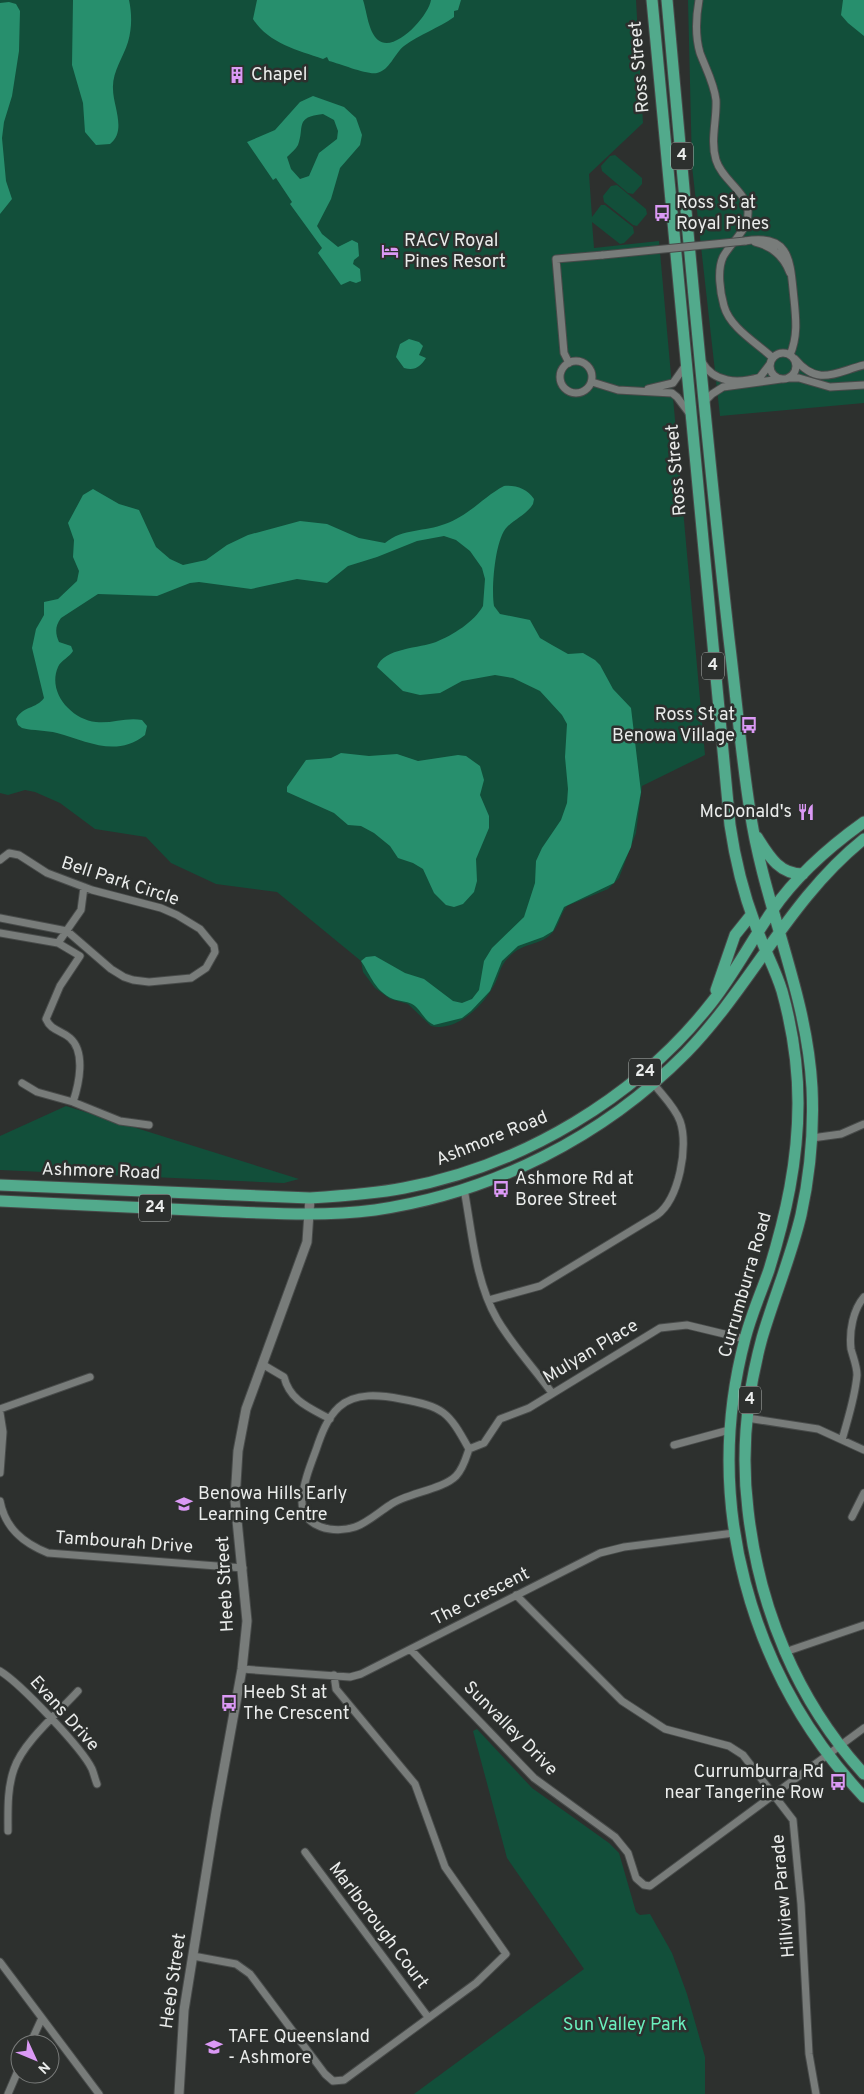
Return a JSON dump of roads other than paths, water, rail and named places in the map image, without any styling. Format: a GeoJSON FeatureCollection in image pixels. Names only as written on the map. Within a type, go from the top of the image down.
{"type":"FeatureCollection","features":[{"type":"Feature","properties":{"kind":"main road","name":"Ross Street"},"geometry":{"type":"LineString","coordinates":[[652,0],[689,413],[730,824],[736,861],[758,933]]}},
{"type":"Feature","properties":{"kind":"main road","name":"Ross Street"},"geometry":{"type":"LineString","coordinates":[[667,0],[720,565],[754,831],[772,911]]}},
{"type":"Feature","properties":{"kind":"main road","name":"Ashmore Road"},"geometry":{"type":"LineString","coordinates":[[0,1185],[310,1198],[370,1194],[460,1174],[548,1137],[584,1118],[631,1083],[678,1041],[711,1003],[772,911],[804,874],[830,848],[864,822]]}},
{"type":"Feature","properties":{"kind":"main road"},"geometry":{"type":"LineString","coordinates":[[754,831],[778,866],[790,872],[804,874]]}},
{"type":"Feature","properties":{"kind":"main road","name":"Ashmore Road"},"geometry":{"type":"LineString","coordinates":[[0,1201],[310,1215],[374,1210],[410,1203],[464,1189],[527,1164],[583,1135],[620,1111],[652,1084],[706,1031],[778,933],[816,886],[864,840]]}},
{"type":"Feature","properties":{"kind":"main road","name":"Currumburra Road"},"geometry":{"type":"LineString","coordinates":[[772,911],[805,1022],[812,1094],[812,1138],[802,1211],[762,1340],[747,1418],[745,1479],[751,1535],[766,1601],[785,1652],[807,1697],[840,1746],[864,1774]]}},
{"type":"Feature","properties":{"kind":"main road"},"geometry":{"type":"LineString","coordinates":[[711,1003],[735,935],[751,915]]}},
{"type":"Feature","properties":{"kind":"main road","name":"Currumburra Road"},"geometry":{"type":"LineString","coordinates":[[758,933],[782,993],[792,1040],[798,1084],[797,1137],[786,1213],[745,1339],[729,1430],[730,1500],[734,1532],[749,1604],[769,1654],[796,1708],[828,1755],[864,1798]]}},
{"type":"Feature","properties":{"kind":"street"},"geometry":{"type":"LineString","coordinates":[[699,0],[697,39],[716,100],[714,133],[716,161],[727,181],[740,195],[747,208],[748,216],[745,227],[728,250],[721,265],[723,303],[731,320],[772,361],[773,374],[784,379]]}},
{"type":"Feature","properties":{"kind":"street"},"geometry":{"type":"LineString","coordinates":[[569,363],[564,350],[556,259],[745,241],[761,244],[775,251],[784,260],[792,281],[797,335],[792,357],[796,370],[784,379]]}},
{"type":"Feature","properties":{"kind":"street"},"geometry":{"type":"LineString","coordinates":[[700,359],[709,373],[725,381],[760,377],[772,361],[781,353],[792,357],[809,372],[828,376],[864,365]]}},
{"type":"Feature","properties":{"kind":"street"},"geometry":{"type":"LineString","coordinates":[[578,361],[587,365],[591,371],[592,382],[587,390],[575,393],[566,390],[562,385],[560,376],[563,368],[569,363],[578,361]]}},
{"type":"Feature","properties":{"kind":"street"},"geometry":{"type":"LineString","coordinates":[[633,392],[669,385],[678,378],[685,366]]}},
{"type":"Feature","properties":{"kind":"street"},"geometry":{"type":"LineString","coordinates":[[704,402],[723,387],[784,379],[799,378],[830,387],[864,385]]}},
{"type":"Feature","properties":{"kind":"street"},"geometry":{"type":"LineString","coordinates":[[592,382],[618,390],[672,393],[678,397],[689,413]]}},
{"type":"Feature","properties":{"kind":"street","name":"Bell Park Circle"},"geometry":{"type":"LineString","coordinates":[[0,860],[10,853],[19,855],[47,873],[84,887],[177,915],[192,923],[209,938],[214,946],[212,959],[200,974],[191,978],[149,982],[133,980],[111,969],[67,931],[0,918]]}},
{"type":"Feature","properties":{"kind":"street"},"geometry":{"type":"LineString","coordinates":[[58,943],[81,910],[84,887]]}},
{"type":"Feature","properties":{"kind":"street"},"geometry":{"type":"LineString","coordinates":[[0,934],[58,943],[80,956],[60,986],[46,1019],[53,1029],[69,1037],[77,1051],[79,1080],[73,1102]]}},
{"type":"Feature","properties":{"kind":"street"},"geometry":{"type":"LineString","coordinates":[[22,1083],[36,1092],[73,1102],[120,1122],[149,1125]]}},
{"type":"Feature","properties":{"kind":"street"},"geometry":{"type":"LineString","coordinates":[[489,1300],[540,1286],[657,1215],[668,1205],[675,1189],[680,1167],[683,1131],[677,1114],[652,1084]]}},
{"type":"Feature","properties":{"kind":"street"},"geometry":{"type":"LineString","coordinates":[[812,1138],[841,1134],[864,1124]]}},
{"type":"Feature","properties":{"kind":"street"},"geometry":{"type":"LineString","coordinates":[[464,1189],[481,1280],[497,1319],[552,1393]]}},
{"type":"Feature","properties":{"kind":"street","name":"Heeb Street"},"geometry":{"type":"LineString","coordinates":[[179,2094],[184,2010],[216,1812],[242,1669],[247,1621],[236,1500],[236,1469],[246,1409],[309,1234],[310,1198]]}},
{"type":"Feature","properties":{"kind":"street"},"geometry":{"type":"LineString","coordinates":[[842,1440],[861,1372],[851,1348],[852,1324],[859,1303],[864,1297]]}},
{"type":"Feature","properties":{"kind":"street","name":"Mulyan Place"},"geometry":{"type":"LineString","coordinates":[[469,1449],[453,1420],[442,1410],[428,1404],[368,1395],[352,1399],[339,1407],[325,1426],[313,1458],[302,1504],[310,1520],[323,1529],[336,1530],[355,1527],[396,1501],[421,1493],[455,1477],[469,1449],[484,1443],[500,1420],[529,1408],[660,1328],[687,1325],[745,1339]]}},
{"type":"Feature","properties":{"kind":"street"},"geometry":{"type":"LineString","coordinates":[[262,1364],[284,1377],[287,1390],[299,1402],[330,1419]]}},
{"type":"Feature","properties":{"kind":"street"},"geometry":{"type":"LineString","coordinates":[[0,1473],[3,1432],[0,1411],[90,1377]]}},
{"type":"Feature","properties":{"kind":"street"},"geometry":{"type":"LineString","coordinates":[[747,1418],[818,1429],[864,1450]]}},
{"type":"Feature","properties":{"kind":"street"},"geometry":{"type":"LineString","coordinates":[[674,1445],[729,1430]]}},
{"type":"Feature","properties":{"kind":"street"},"geometry":{"type":"LineString","coordinates":[[852,1517],[864,1493]]}},
{"type":"Feature","properties":{"kind":"street","name":"Tambourah Drive"},"geometry":{"type":"LineString","coordinates":[[0,1501],[2,1513],[12,1530],[30,1546],[48,1553],[243,1568]]}},
{"type":"Feature","properties":{"kind":"street","name":"The Crescent"},"geometry":{"type":"LineString","coordinates":[[242,1669],[334,1676],[362,1674],[611,1549],[734,1532]]}},
{"type":"Feature","properties":{"kind":"street","name":"Hillview Parade"},"geometry":{"type":"LineString","coordinates":[[516,1596],[622,1701],[665,1729],[709,1740],[737,1751],[749,1761],[792,1820],[801,1904],[809,2054],[816,2094]]}},
{"type":"Feature","properties":{"kind":"street"},"geometry":{"type":"LineString","coordinates":[[785,1652],[864,1625]]}},
{"type":"Feature","properties":{"kind":"street","name":"Sunvalley Drive"},"geometry":{"type":"LineString","coordinates":[[411,1650],[534,1778],[614,1837],[628,1853],[636,1878],[644,1885],[650,1886],[774,1795]]}},
{"type":"Feature","properties":{"kind":"street","name":"Evans Drive"},"geometry":{"type":"LineString","coordinates":[[0,1671],[26,1692],[51,1720],[92,1768],[97,1784]]}},
{"type":"Feature","properties":{"kind":"street"},"geometry":{"type":"LineString","coordinates":[[193,1956],[236,1964],[250,1974],[325,2074],[333,2081],[344,2080],[476,1982],[506,1954],[445,1867],[415,1784],[336,1689],[334,1676]]}},
{"type":"Feature","properties":{"kind":"street"},"geometry":{"type":"LineString","coordinates":[[8,1830],[8,1793],[14,1768],[21,1755],[78,1691]]}},
{"type":"Feature","properties":{"kind":"street"},"geometry":{"type":"LineString","coordinates":[[774,1795],[864,1728]]}},
{"type":"Feature","properties":{"kind":"street","name":"Marlborough Court"},"geometry":{"type":"LineString","coordinates":[[305,1852],[428,2017]]}},
{"type":"Feature","properties":{"kind":"street"},"geometry":{"type":"LineString","coordinates":[[0,1962],[99,2094]]}},
{"type":"Feature","properties":{"kind":"street"},"geometry":{"type":"LineString","coordinates":[[35,2034],[42,2018]]}},
{"type":"Feature","properties":{"kind":"place","name":"Chapel"},"geometry":{"type":"Point","coordinates":[237,75]}},
{"type":"Feature","properties":{"kind":"place","name":"Ross St at Royal Pines"},"geometry":{"type":"Point","coordinates":[662,213]}},
{"type":"Feature","properties":{"kind":"place","name":"RACV Royal Pines Resort"},"geometry":{"type":"Point","coordinates":[390,251]}},
{"type":"Feature","properties":{"kind":"place","name":"Ross St at Benowa Village"},"geometry":{"type":"Point","coordinates":[749,725]}},
{"type":"Feature","properties":{"kind":"place","name":"McDonald's"},"geometry":{"type":"Point","coordinates":[806,812]}},
{"type":"Feature","properties":{"kind":"place","name":"Ashmore Rd at Boree Street"},"geometry":{"type":"Point","coordinates":[501,1189]}},
{"type":"Feature","properties":{"kind":"place","name":"Benowa Hills Early Learning Centre"},"geometry":{"type":"Point","coordinates":[184,1504]}},
{"type":"Feature","properties":{"kind":"place","name":"Heeb St at The Crescent"},"geometry":{"type":"Point","coordinates":[229,1703]}},
{"type":"Feature","properties":{"kind":"place","name":"Currumburra Rd near Tangerine Row"},"geometry":{"type":"Point","coordinates":[838,1782]}},
{"type":"Feature","properties":{"kind":"place","name":"TAFE Queensland - Ashmore"},"geometry":{"type":"Point","coordinates":[214,2047]}},
{"type":"Feature","properties":{"kind":"park label","name":"Sun Valley Park"},"geometry":{"type":"Point","coordinates":[625,2025]}}]}
